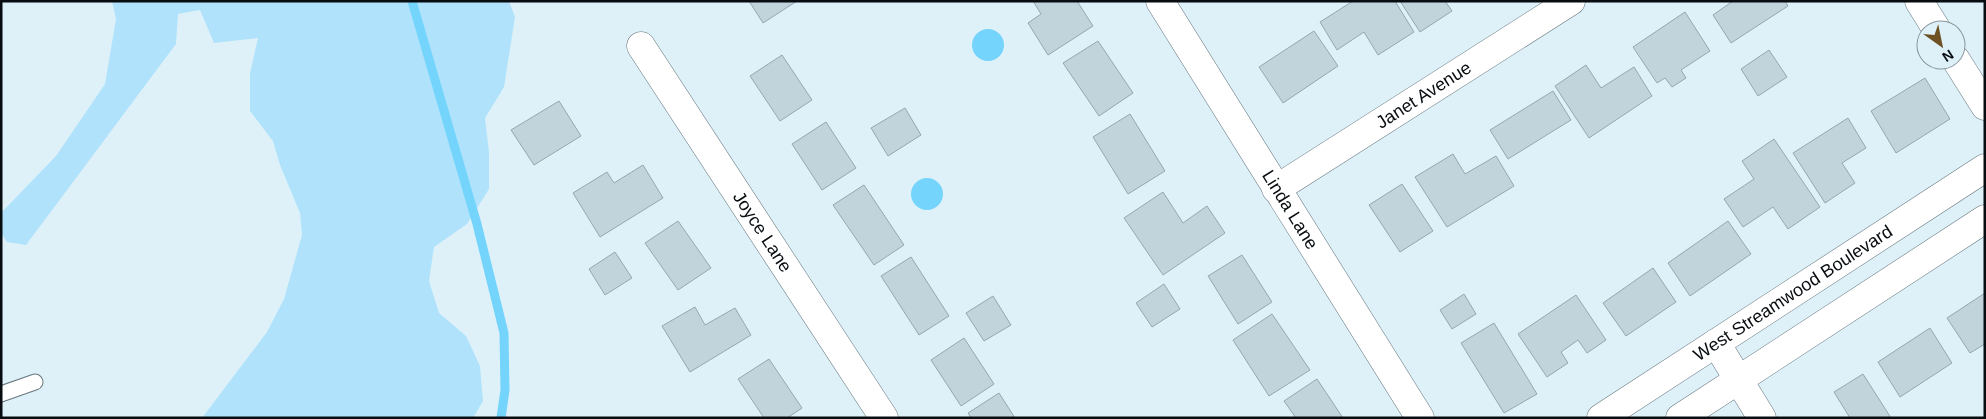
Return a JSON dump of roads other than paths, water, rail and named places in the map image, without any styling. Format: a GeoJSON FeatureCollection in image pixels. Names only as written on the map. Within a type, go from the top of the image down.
{"type":"FeatureCollection","features":[{"type":"Feature","properties":{"kind":"street","name":"Linda Lane"},"geometry":{"type":"LineString","coordinates":[[1160,1],[1420,418]]}},
{"type":"Feature","properties":{"kind":"street","name":"Janet Avenue"},"geometry":{"type":"LineString","coordinates":[[1276,189],[1570,1]]}},
{"type":"Feature","properties":{"kind":"street"},"geometry":{"type":"LineString","coordinates":[[1919,1],[1931,20]]}},
{"type":"Feature","properties":{"kind":"street","name":"Joyce Lane"},"geometry":{"type":"LineString","coordinates":[[642,46],[884,418]]}},
{"type":"Feature","properties":{"kind":"street"},"geometry":{"type":"LineString","coordinates":[[1962,70],[1985,106]]}},
{"type":"Feature","properties":{"kind":"street","name":"West Streamwood Boulevard"},"geometry":{"type":"LineString","coordinates":[[1601,418],[1985,168]]}},
{"type":"Feature","properties":{"kind":"street"},"geometry":{"type":"LineString","coordinates":[[1680,418],[1985,219]]}},
{"type":"Feature","properties":{"kind":"street"},"geometry":{"type":"LineString","coordinates":[[1716,343],[1762,418]]}},
{"type":"Feature","properties":{"kind":"lane"},"geometry":{"type":"LineString","coordinates":[[1,394],[35,382]]}},
{"type":"Feature","properties":{"kind":"waterway"},"geometry":{"type":"LineString","coordinates":[[412,1],[477,224],[504,333],[505,390],[501,418]]}}]}
